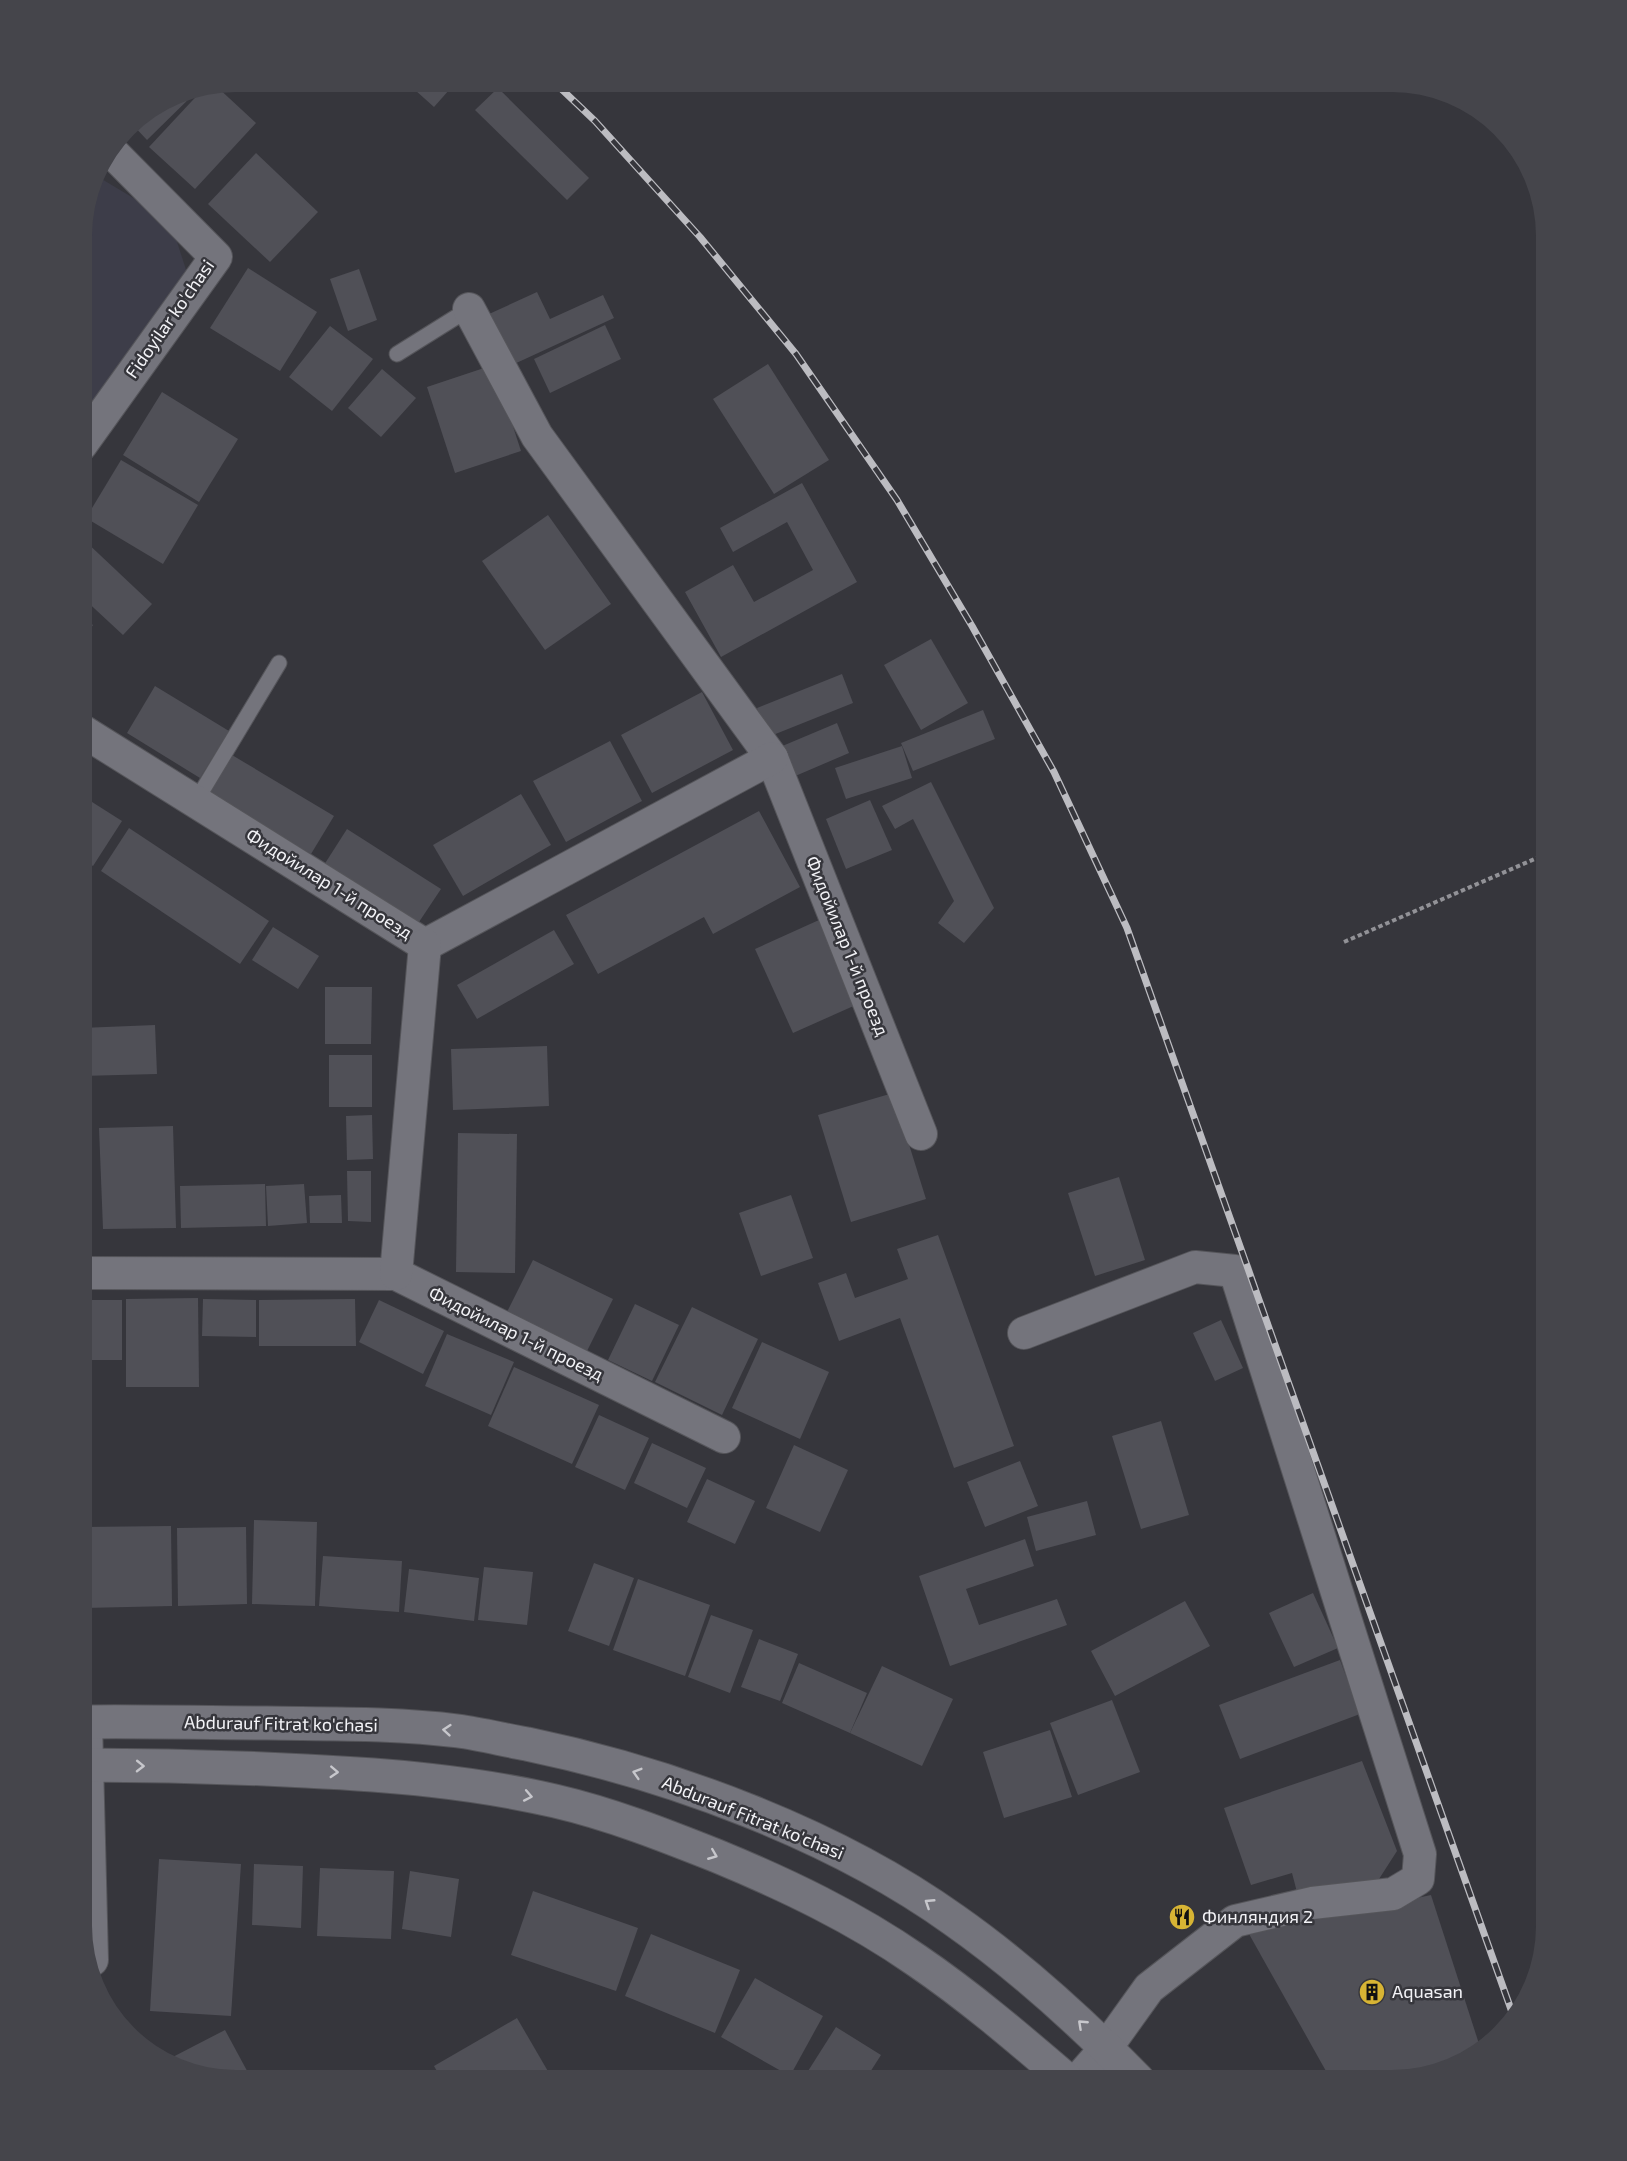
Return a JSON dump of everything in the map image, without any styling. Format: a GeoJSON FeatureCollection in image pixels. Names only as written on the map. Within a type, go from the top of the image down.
{"type":"FeatureCollection","features":[{"type":"Feature","properties":{"kind":"main road","name":"Abdurauf Fitrat ko'chasi"},"geometry":{"type":"LineString","coordinates":[[92,1722],[350,1724],[460,1731],[570,1753],[673,1784],[722,1801],[818,1842],[864,1864],[910,1891],[954,1920],[1025,1975],[1128,2070]]}},
{"type":"Feature","properties":{"kind":"main road"},"geometry":{"type":"LineString","coordinates":[[92,1765],[287,1770],[459,1783],[556,1801],[641,1826],[788,1887],[875,1933],[916,1959],[956,1989],[1055,2070]]}},
{"type":"Feature","properties":{"kind":"street","name":"Fidoyilar ko'chasi"},"geometry":{"type":"LineString","coordinates":[[92,431],[216,257],[116,156]]}},
{"type":"Feature","properties":{"kind":"street","name":"Фидойилар 1-й проезд"},"geometry":{"type":"LineString","coordinates":[[469,309],[537,436],[772,758],[921,1134]]}},
{"type":"Feature","properties":{"kind":"street","name":"Фидойилар 1-й проезд"},"geometry":{"type":"LineString","coordinates":[[92,737],[425,945],[772,758]]}},
{"type":"Feature","properties":{"kind":"street"},"geometry":{"type":"LineString","coordinates":[[396,1275],[425,945]]}},
{"type":"Feature","properties":{"kind":"street"},"geometry":{"type":"LineString","coordinates":[[1024,1333],[1195,1267],[1235,1271],[1420,1854],[1418,1879],[1393,1894],[1312,1903],[1235,1920],[1149,1988],[1106,2048],[1087,2070]]}},
{"type":"Feature","properties":{"kind":"street","name":"Фидойилар 1-й проезд"},"geometry":{"type":"LineString","coordinates":[[92,1273],[396,1275],[724,1437]]}},
{"type":"Feature","properties":{"kind":"lane"},"geometry":{"type":"LineString","coordinates":[[397,354],[469,309]]}},
{"type":"Feature","properties":{"kind":"lane"},"geometry":{"type":"LineString","coordinates":[[196,801],[279,663]]}},
{"type":"Feature","properties":{"kind":"path"},"geometry":{"type":"LineString","coordinates":[[1344,942],[1536,858]]}},
{"type":"Feature","properties":{"kind":"shaded area"},"geometry":{"type":"Polygon","coordinates":[[[103,180],[170,220],[189,279],[92,416],[92,226],[94,208],[103,180]]]}},
{"type":"Feature","properties":{"kind":"building"},"geometry":{"type":"Polygon","coordinates":[[[417,92],[447,92],[434,107],[417,92]]]}},
{"type":"Feature","properties":{"kind":"building"},"geometry":{"type":"Polygon","coordinates":[[[494,92],[502,92],[589,178],[567,200],[475,110],[494,92]]]}},
{"type":"Feature","properties":{"kind":"building"},"geometry":{"type":"Polygon","coordinates":[[[223,93],[256,123],[195,189],[149,147],[195,97],[208,94],[223,93]]]}},
{"type":"Feature","properties":{"kind":"building"},"geometry":{"type":"Polygon","coordinates":[[[189,99],[147,140],[138,130],[172,106],[189,99]]]}},
{"type":"Feature","properties":{"kind":"building"},"geometry":{"type":"Polygon","coordinates":[[[256,153],[318,212],[270,262],[208,204],[256,153]]]}},
{"type":"Feature","properties":{"kind":"building"},"geometry":{"type":"Polygon","coordinates":[[[248,268],[317,312],[280,371],[210,328],[248,268]]]}},
{"type":"Feature","properties":{"kind":"building"},"geometry":{"type":"Polygon","coordinates":[[[359,269],[377,320],[348,331],[330,279],[359,269]]]}},
{"type":"Feature","properties":{"kind":"building"},"geometry":{"type":"Polygon","coordinates":[[[537,292],[550,319],[603,295],[614,318],[512,365],[489,314],[537,292]]]}},
{"type":"Feature","properties":{"kind":"building"},"geometry":{"type":"Polygon","coordinates":[[[605,325],[621,359],[550,393],[534,359],[605,325]]]}},
{"type":"Feature","properties":{"kind":"building"},"geometry":{"type":"Polygon","coordinates":[[[330,326],[373,359],[332,411],[289,377],[330,326]]]}},
{"type":"Feature","properties":{"kind":"building"},"geometry":{"type":"Polygon","coordinates":[[[768,364],[829,460],[774,494],[713,399],[768,364]]]}},
{"type":"Feature","properties":{"kind":"building"},"geometry":{"type":"Polygon","coordinates":[[[493,365],[521,451],[455,473],[427,387],[493,365]]]}},
{"type":"Feature","properties":{"kind":"building"},"geometry":{"type":"Polygon","coordinates":[[[382,369],[416,398],[381,437],[348,408],[382,369]]]}},
{"type":"Feature","properties":{"kind":"building"},"geometry":{"type":"Polygon","coordinates":[[[162,392],[238,439],[199,502],[123,455],[162,392]]]}},
{"type":"Feature","properties":{"kind":"building"},"geometry":{"type":"Polygon","coordinates":[[[121,460],[198,505],[163,564],[92,522],[92,508],[121,460]]]}},
{"type":"Feature","properties":{"kind":"building"},"geometry":{"type":"Polygon","coordinates":[[[802,483],[857,582],[721,657],[685,592],[733,565],[754,602],[813,570],[787,522],[733,552],[720,528],[802,483]]]}},
{"type":"Feature","properties":{"kind":"building"},"geometry":{"type":"Polygon","coordinates":[[[548,515],[611,604],[545,650],[482,561],[548,515]]]}},
{"type":"Feature","properties":{"kind":"building"},"geometry":{"type":"Polygon","coordinates":[[[92,547],[152,604],[123,635],[92,606],[92,547]]]}},
{"type":"Feature","properties":{"kind":"building"},"geometry":{"type":"Polygon","coordinates":[[[931,639],[968,703],[921,730],[884,665],[931,639]]]}},
{"type":"Feature","properties":{"kind":"building"},"geometry":{"type":"Polygon","coordinates":[[[842,674],[853,703],[768,737],[757,708],[842,674]]]}},
{"type":"Feature","properties":{"kind":"building"},"geometry":{"type":"Polygon","coordinates":[[[155,686],[229,731],[200,778],[127,733],[155,686]]]}},
{"type":"Feature","properties":{"kind":"building"},"geometry":{"type":"Polygon","coordinates":[[[702,692],[733,750],[652,793],[621,735],[702,692]]]}},
{"type":"Feature","properties":{"kind":"building"},"geometry":{"type":"Polygon","coordinates":[[[983,710],[995,739],[913,771],[901,743],[983,710]]]}},
{"type":"Feature","properties":{"kind":"building"},"geometry":{"type":"Polygon","coordinates":[[[837,723],[849,753],[793,777],[780,747],[837,723]]]}},
{"type":"Feature","properties":{"kind":"building"},"geometry":{"type":"Polygon","coordinates":[[[610,741],[642,801],[566,842],[533,781],[610,741]]]}},
{"type":"Feature","properties":{"kind":"building"},"geometry":{"type":"Polygon","coordinates":[[[902,746],[912,778],[846,799],[835,768],[902,746]]]}},
{"type":"Feature","properties":{"kind":"building"},"geometry":{"type":"Polygon","coordinates":[[[232,755],[334,816],[311,854],[209,793],[232,755]]]}},
{"type":"Feature","properties":{"kind":"building"},"geometry":{"type":"Polygon","coordinates":[[[931,782],[994,908],[964,943],[938,923],[954,901],[913,819],[895,829],[882,806],[931,782]]]}},
{"type":"Feature","properties":{"kind":"building"},"geometry":{"type":"Polygon","coordinates":[[[521,794],[551,845],[463,896],[433,845],[521,794]]]}},
{"type":"Feature","properties":{"kind":"building"},"geometry":{"type":"Polygon","coordinates":[[[870,800],[892,850],[846,869],[826,819],[870,800]]]}},
{"type":"Feature","properties":{"kind":"building"},"geometry":{"type":"Polygon","coordinates":[[[92,802],[122,821],[92,865],[92,802]]]}},
{"type":"Feature","properties":{"kind":"building"},"geometry":{"type":"Polygon","coordinates":[[[759,811],[800,887],[713,934],[704,917],[598,974],[566,915],[759,811]]]}},
{"type":"Feature","properties":{"kind":"building"},"geometry":{"type":"Polygon","coordinates":[[[129,828],[269,921],[240,964],[101,871],[129,828]]]}},
{"type":"Feature","properties":{"kind":"building"},"geometry":{"type":"Polygon","coordinates":[[[347,829],[441,889],[417,925],[324,865],[347,829]]]}},
{"type":"Feature","properties":{"kind":"building"},"geometry":{"type":"Polygon","coordinates":[[[819,920],[858,1004],[793,1033],[755,949],[819,920]]]}},
{"type":"Feature","properties":{"kind":"building"},"geometry":{"type":"Polygon","coordinates":[[[273,927],[319,956],[298,989],[252,960],[273,927]]]}},
{"type":"Feature","properties":{"kind":"building"},"geometry":{"type":"Polygon","coordinates":[[[554,930],[574,964],[477,1019],[457,985],[554,930]]]}},
{"type":"Feature","properties":{"kind":"building"},"geometry":{"type":"Polygon","coordinates":[[[325,987],[372,987],[371,1044],[325,1044],[325,987]]]}},
{"type":"Feature","properties":{"kind":"building"},"geometry":{"type":"Polygon","coordinates":[[[155,1025],[157,1074],[92,1076],[92,1028],[155,1025]]]}},
{"type":"Feature","properties":{"kind":"building"},"geometry":{"type":"Polygon","coordinates":[[[547,1046],[549,1106],[453,1110],[451,1049],[547,1046]]]}},
{"type":"Feature","properties":{"kind":"building"},"geometry":{"type":"Polygon","coordinates":[[[329,1055],[372,1055],[372,1107],[329,1107],[329,1055]]]}},
{"type":"Feature","properties":{"kind":"building"},"geometry":{"type":"Polygon","coordinates":[[[893,1093],[926,1199],[851,1222],[818,1115],[893,1093]]]}},
{"type":"Feature","properties":{"kind":"building"},"geometry":{"type":"Polygon","coordinates":[[[372,1115],[373,1159],[347,1160],[346,1116],[372,1115]]]}},
{"type":"Feature","properties":{"kind":"building"},"geometry":{"type":"Polygon","coordinates":[[[173,1126],[176,1228],[103,1229],[99,1128],[173,1126]]]}},
{"type":"Feature","properties":{"kind":"building"},"geometry":{"type":"Polygon","coordinates":[[[458,1133],[517,1134],[515,1273],[456,1272],[458,1133]]]}},
{"type":"Feature","properties":{"kind":"building"},"geometry":{"type":"Polygon","coordinates":[[[347,1171],[371,1171],[371,1222],[348,1221],[347,1171]]]}},
{"type":"Feature","properties":{"kind":"building"},"geometry":{"type":"Polygon","coordinates":[[[1119,1177],[1145,1260],[1095,1276],[1068,1193],[1119,1177]]]}},
{"type":"Feature","properties":{"kind":"building"},"geometry":{"type":"Polygon","coordinates":[[[265,1184],[266,1226],[181,1228],[180,1186],[265,1184]]]}},
{"type":"Feature","properties":{"kind":"building"},"geometry":{"type":"Polygon","coordinates":[[[304,1184],[307,1223],[268,1226],[266,1186],[304,1184]]]}},
{"type":"Feature","properties":{"kind":"building"},"geometry":{"type":"Polygon","coordinates":[[[341,1195],[342,1223],[310,1223],[309,1196],[341,1195]]]}},
{"type":"Feature","properties":{"kind":"building"},"geometry":{"type":"Polygon","coordinates":[[[791,1195],[813,1258],[761,1276],[739,1213],[791,1195]]]}},
{"type":"Feature","properties":{"kind":"building"},"geometry":{"type":"Polygon","coordinates":[[[938,1235],[1014,1446],[954,1468],[900,1318],[839,1341],[818,1283],[846,1273],[855,1298],[908,1279],[897,1249],[938,1235]]]}},
{"type":"Feature","properties":{"kind":"building"},"geometry":{"type":"Polygon","coordinates":[[[533,1260],[613,1299],[587,1351],[507,1312],[533,1260]]]}},
{"type":"Feature","properties":{"kind":"building"},"geometry":{"type":"Polygon","coordinates":[[[198,1298],[199,1387],[126,1387],[126,1299],[198,1298]]]}},
{"type":"Feature","properties":{"kind":"building"},"geometry":{"type":"Polygon","coordinates":[[[203,1299],[256,1300],[256,1337],[202,1336],[203,1299]]]}},
{"type":"Feature","properties":{"kind":"building"},"geometry":{"type":"Polygon","coordinates":[[[355,1299],[356,1346],[259,1346],[259,1300],[355,1299]]]}},
{"type":"Feature","properties":{"kind":"building"},"geometry":{"type":"Polygon","coordinates":[[[92,1300],[122,1300],[122,1360],[92,1360],[92,1300]]]}},
{"type":"Feature","properties":{"kind":"building"},"geometry":{"type":"Polygon","coordinates":[[[379,1300],[444,1331],[423,1374],[359,1342],[379,1300]]]}},
{"type":"Feature","properties":{"kind":"building"},"geometry":{"type":"Polygon","coordinates":[[[635,1304],[679,1325],[652,1381],[608,1360],[635,1304]]]}},
{"type":"Feature","properties":{"kind":"building"},"geometry":{"type":"Polygon","coordinates":[[[692,1307],[758,1339],[722,1415],[655,1382],[692,1307]]]}},
{"type":"Feature","properties":{"kind":"building"},"geometry":{"type":"Polygon","coordinates":[[[1221,1320],[1243,1368],[1215,1381],[1193,1333],[1221,1320]]]}},
{"type":"Feature","properties":{"kind":"building"},"geometry":{"type":"Polygon","coordinates":[[[447,1334],[514,1362],[491,1415],[425,1386],[447,1334]]]}},
{"type":"Feature","properties":{"kind":"building"},"geometry":{"type":"Polygon","coordinates":[[[762,1342],[829,1372],[800,1439],[732,1408],[762,1342]]]}},
{"type":"Feature","properties":{"kind":"building"},"geometry":{"type":"Polygon","coordinates":[[[514,1367],[599,1405],[572,1464],[488,1426],[514,1367]]]}},
{"type":"Feature","properties":{"kind":"building"},"geometry":{"type":"Polygon","coordinates":[[[599,1415],[649,1438],[625,1490],[575,1467],[599,1415]]]}},
{"type":"Feature","properties":{"kind":"building"},"geometry":{"type":"Polygon","coordinates":[[[1161,1421],[1189,1515],[1141,1529],[1112,1436],[1161,1421]]]}},
{"type":"Feature","properties":{"kind":"building"},"geometry":{"type":"Polygon","coordinates":[[[652,1443],[706,1468],[687,1508],[634,1483],[652,1443]]]}},
{"type":"Feature","properties":{"kind":"building"},"geometry":{"type":"Polygon","coordinates":[[[794,1445],[848,1470],[820,1532],[766,1508],[794,1445]]]}},
{"type":"Feature","properties":{"kind":"building"},"geometry":{"type":"Polygon","coordinates":[[[1020,1461],[1038,1506],[985,1527],[967,1482],[1020,1461]]]}},
{"type":"Feature","properties":{"kind":"building"},"geometry":{"type":"Polygon","coordinates":[[[707,1479],[755,1501],[735,1544],[687,1522],[707,1479]]]}},
{"type":"Feature","properties":{"kind":"building"},"geometry":{"type":"Polygon","coordinates":[[[1087,1501],[1096,1535],[1036,1551],[1027,1517],[1087,1501]]]}},
{"type":"Feature","properties":{"kind":"building"},"geometry":{"type":"Polygon","coordinates":[[[254,1520],[317,1522],[315,1606],[252,1604],[254,1520]]]}},
{"type":"Feature","properties":{"kind":"building"},"geometry":{"type":"Polygon","coordinates":[[[171,1526],[172,1606],[92,1608],[92,1527],[171,1526]]]}},
{"type":"Feature","properties":{"kind":"building"},"geometry":{"type":"Polygon","coordinates":[[[246,1527],[247,1604],[178,1606],[177,1528],[246,1527]]]}},
{"type":"Feature","properties":{"kind":"building"},"geometry":{"type":"Polygon","coordinates":[[[1025,1539],[1034,1566],[966,1589],[979,1625],[1057,1599],[1067,1625],[950,1666],[919,1576],[1025,1539]]]}},
{"type":"Feature","properties":{"kind":"building"},"geometry":{"type":"Polygon","coordinates":[[[323,1556],[402,1561],[399,1612],[319,1606],[323,1556]]]}},
{"type":"Feature","properties":{"kind":"building"},"geometry":{"type":"Polygon","coordinates":[[[594,1563],[634,1578],[609,1646],[568,1631],[594,1563]]]}},
{"type":"Feature","properties":{"kind":"building"},"geometry":{"type":"Polygon","coordinates":[[[484,1567],[533,1572],[527,1625],[478,1620],[484,1567]]]}},
{"type":"Feature","properties":{"kind":"building"},"geometry":{"type":"Polygon","coordinates":[[[409,1569],[479,1578],[474,1621],[404,1612],[409,1569]]]}},
{"type":"Feature","properties":{"kind":"building"},"geometry":{"type":"Polygon","coordinates":[[[638,1579],[710,1605],[685,1676],[613,1650],[638,1579]]]}},
{"type":"Feature","properties":{"kind":"building"},"geometry":{"type":"Polygon","coordinates":[[[1313,1593],[1338,1648],[1294,1667],[1269,1613],[1313,1593]]]}},
{"type":"Feature","properties":{"kind":"building"},"geometry":{"type":"Polygon","coordinates":[[[1185,1601],[1210,1646],[1115,1696],[1091,1651],[1185,1601]]]}},
{"type":"Feature","properties":{"kind":"building"},"geometry":{"type":"Polygon","coordinates":[[[711,1615],[753,1630],[730,1693],[688,1677],[711,1615]]]}},
{"type":"Feature","properties":{"kind":"building"},"geometry":{"type":"Polygon","coordinates":[[[759,1639],[798,1654],[780,1701],[741,1687],[759,1639]]]}},
{"type":"Feature","properties":{"kind":"building"},"geometry":{"type":"Polygon","coordinates":[[[1340,1660],[1360,1714],[1240,1759],[1219,1705],[1340,1660]]]}},
{"type":"Feature","properties":{"kind":"building"},"geometry":{"type":"Polygon","coordinates":[[[799,1663],[867,1693],[850,1733],[782,1703],[799,1663]]]}},
{"type":"Feature","properties":{"kind":"building"},"geometry":{"type":"Polygon","coordinates":[[[882,1666],[953,1699],[922,1766],[850,1733],[882,1666]]]}},
{"type":"Feature","properties":{"kind":"building"},"geometry":{"type":"Polygon","coordinates":[[[1112,1700],[1140,1772],[1078,1795],[1050,1723],[1112,1700]]]}},
{"type":"Feature","properties":{"kind":"building"},"geometry":{"type":"Polygon","coordinates":[[[1050,1730],[1072,1797],[1004,1818],[983,1752],[1050,1730]]]}},
{"type":"Feature","properties":{"kind":"building"},"geometry":{"type":"Polygon","coordinates":[[[1362,1761],[1397,1851],[1379,1879],[1298,1896],[1292,1873],[1251,1885],[1224,1808],[1362,1761]]]}},
{"type":"Feature","properties":{"kind":"building"},"geometry":{"type":"Polygon","coordinates":[[[159,1859],[241,1864],[231,2016],[150,2011],[159,1859]]]}},
{"type":"Feature","properties":{"kind":"building"},"geometry":{"type":"Polygon","coordinates":[[[254,1864],[303,1866],[301,1928],[252,1925],[254,1864]]]}},
{"type":"Feature","properties":{"kind":"building"},"geometry":{"type":"Polygon","coordinates":[[[320,1868],[394,1871],[391,1939],[317,1936],[320,1868]]]}},
{"type":"Feature","properties":{"kind":"building"},"geometry":{"type":"Polygon","coordinates":[[[410,1871],[459,1879],[451,1937],[402,1929],[410,1871]]]}},
{"type":"Feature","properties":{"kind":"building"},"geometry":{"type":"Polygon","coordinates":[[[533,1891],[638,1928],[616,1991],[511,1955],[533,1891]]]}},
{"type":"Feature","properties":{"kind":"building","name":"Aquasan"},"geometry":{"type":"Polygon","coordinates":[[[1431,1895],[1478,2041],[1455,2055],[1428,2065],[1391,2070],[1325,2070],[1249,1934],[1431,1895]]]}},
{"type":"Feature","properties":{"kind":"building"},"geometry":{"type":"Polygon","coordinates":[[[651,1934],[740,1970],[715,2033],[625,1996],[651,1934]]]}},
{"type":"Feature","properties":{"kind":"building"},"geometry":{"type":"Polygon","coordinates":[[[755,1978],[823,2016],[793,2070],[779,2070],[721,2037],[755,1978]]]}},
{"type":"Feature","properties":{"kind":"building"},"geometry":{"type":"Polygon","coordinates":[[[517,2018],[547,2070],[436,2070],[434,2066],[517,2018]]]}},
{"type":"Feature","properties":{"kind":"building"},"geometry":{"type":"Polygon","coordinates":[[[836,2027],[881,2055],[871,2070],[809,2070],[836,2027]]]}},
{"type":"Feature","properties":{"kind":"building"},"geometry":{"type":"Polygon","coordinates":[[[225,2030],[247,2070],[208,2067],[175,2056],[225,2030]]]}},
{"type":"Feature","properties":{"kind":"railway"},"geometry":{"type":"LineString","coordinates":[[565,92],[595,121],[700,237],[796,354],[897,500],[972,626],[1054,772],[1127,928],[1510,2007]]}},
{"type":"Feature","properties":{"kind":"place","name":"Финляндия 2"},"geometry":{"type":"Point","coordinates":[1182,1917]}},
{"type":"Feature","properties":{"kind":"place","name":"Aquasan"},"geometry":{"type":"Point","coordinates":[1372,1992]}}]}
